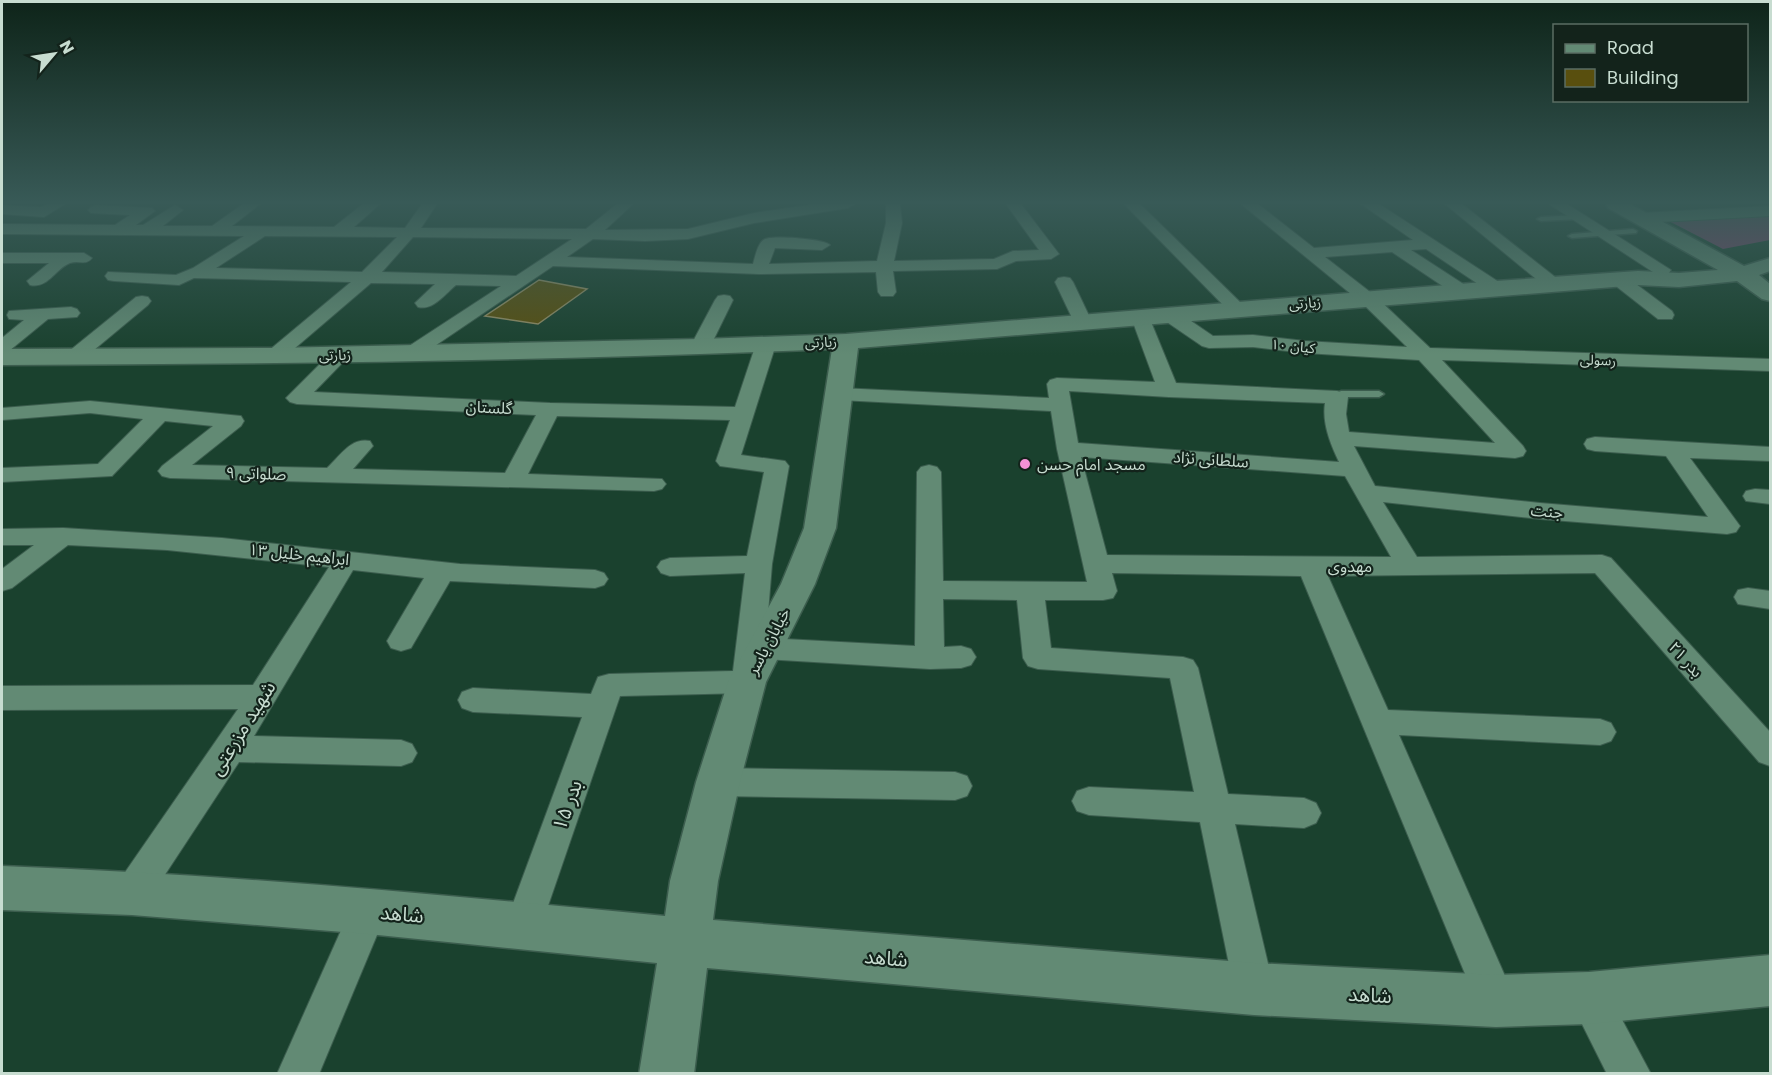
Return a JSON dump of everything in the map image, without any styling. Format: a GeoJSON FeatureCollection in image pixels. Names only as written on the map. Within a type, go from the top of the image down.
{"type":"FeatureCollection","features":[{"type":"Feature","properties":{"kind":"street"},"geometry":{"type":"LineString","coordinates":[[197,273],[226,254]]}},
{"type":"Feature","properties":{"kind":"street"},"geometry":{"type":"LineString","coordinates":[[274,356],[369,276],[390,254]]}},
{"type":"Feature","properties":{"kind":"street"},"geometry":{"type":"LineString","coordinates":[[413,352],[560,254]]}},
{"type":"Feature","properties":{"kind":"street"},"geometry":{"type":"LineString","coordinates":[[759,270],[765,254]]}},
{"type":"Feature","properties":{"kind":"street"},"geometry":{"type":"LineString","coordinates":[[887,292],[885,268],[888,254]]}},
{"type":"Feature","properties":{"kind":"street"},"geometry":{"type":"LineString","coordinates":[[550,261],[759,270],[997,264],[1013,256],[1048,254]]}},
{"type":"Feature","properties":{"kind":"street"},"geometry":{"type":"LineString","coordinates":[[1182,254],[1236,308]]}},
{"type":"Feature","properties":{"kind":"street"},"geometry":{"type":"LineString","coordinates":[[1311,254],[1368,299],[1425,354],[1515,451],[1340,438]]}},
{"type":"Feature","properties":{"kind":"street"},"geometry":{"type":"LineString","coordinates":[[1406,254],[1462,291]]}},
{"type":"Feature","properties":{"kind":"street"},"geometry":{"type":"LineString","coordinates":[[1444,254],[1496,288]]}},
{"type":"Feature","properties":{"kind":"street"},"geometry":{"type":"LineString","coordinates":[[1515,254],[1553,284]]}},
{"type":"Feature","properties":{"kind":"street"},"geometry":{"type":"LineString","coordinates":[[1637,254],[1662,270]]}},
{"type":"Feature","properties":{"kind":"street"},"geometry":{"type":"LineString","coordinates":[[1701,254],[1732,268],[1770,294]]}},
{"type":"Feature","properties":{"kind":"street","name":"زیارتی"},"geometry":{"type":"LineString","coordinates":[[2,357],[274,356],[700,347],[846,341],[1496,288],[1628,279],[1679,280],[1732,268],[1760,254]]}},
{"type":"Feature","properties":{"kind":"street"},"geometry":{"type":"LineString","coordinates":[[2,258],[75,258],[36,281]]}},
{"type":"Feature","properties":{"kind":"street","name":"زیارتی"},"geometry":{"type":"LineString","coordinates":[[1628,279],[1650,271],[1770,264]]}},
{"type":"Feature","properties":{"kind":"street"},"geometry":{"type":"LineString","coordinates":[[114,276],[179,280],[191,273],[197,273],[519,281]]}},
{"type":"Feature","properties":{"kind":"street"},"geometry":{"type":"LineString","coordinates":[[424,303],[452,279]]}},
{"type":"Feature","properties":{"kind":"street"},"geometry":{"type":"LineString","coordinates":[[1628,279],[1665,315]]}},
{"type":"Feature","properties":{"kind":"street"},"geometry":{"type":"LineString","coordinates":[[1064,282],[1083,322]]}},
{"type":"Feature","properties":{"kind":"street"},"geometry":{"type":"LineString","coordinates":[[700,347],[724,300]]}},
{"type":"Feature","properties":{"kind":"street"},"geometry":{"type":"LineString","coordinates":[[75,356],[142,301]]}},
{"type":"Feature","properties":{"kind":"street"},"geometry":{"type":"LineString","coordinates":[[16,315],[71,313]]}},
{"type":"Feature","properties":{"kind":"street"},"geometry":{"type":"LineString","coordinates":[[2,347],[43,314]]}},
{"type":"Feature","properties":{"kind":"street","name":"کیان ۱۰"},"geometry":{"type":"LineString","coordinates":[[1168,314],[1209,342],[1253,341],[1305,348],[1425,354]]}},
{"type":"Feature","properties":{"kind":"street"},"geometry":{"type":"LineString","coordinates":[[1140,317],[1169,391]]}},
{"type":"Feature","properties":{"kind":"street","name":"خیابان یاسر"},"geometry":{"type":"LineString","coordinates":[[666,1074],[694,881],[718,782],[747,682],[798,584],[820,528],[846,341]]}},
{"type":"Feature","properties":{"kind":"street"},"geometry":{"type":"LineString","coordinates":[[473,700],[606,695],[747,682],[759,564],[777,466],[728,461],[765,344]]}},
{"type":"Feature","properties":{"kind":"street","name":"گلستان"},"geometry":{"type":"LineString","coordinates":[[341,354],[297,398],[550,410],[743,414]]}},
{"type":"Feature","properties":{"kind":"street","name":"رسولی"},"geometry":{"type":"LineString","coordinates":[[1425,354],[1770,365]]}},
{"type":"Feature","properties":{"kind":"street"},"geometry":{"type":"LineString","coordinates":[[930,590],[1103,591],[1068,448],[1057,384],[1337,397],[1334,416],[1340,438],[1354,470],[1409,566]]}},
{"type":"Feature","properties":{"kind":"street"},"geometry":{"type":"LineString","coordinates":[[840,393],[1060,405]]}},
{"type":"Feature","properties":{"kind":"street","name":"صلواتی ۹"},"geometry":{"type":"LineString","coordinates":[[2,414],[90,407],[233,421],[170,471],[654,484]]}},
{"type":"Feature","properties":{"kind":"street"},"geometry":{"type":"LineString","coordinates":[[513,480],[550,410]]}},
{"type":"Feature","properties":{"kind":"street"},"geometry":{"type":"LineString","coordinates":[[2,475],[104,471],[160,414]]}},
{"type":"Feature","properties":{"kind":"street"},"geometry":{"type":"LineString","coordinates":[[1595,444],[1770,454]]}},
{"type":"Feature","properties":{"kind":"street"},"geometry":{"type":"LineString","coordinates":[[334,476],[362,446]]}},
{"type":"Feature","properties":{"kind":"street","name":"سلطانی نژاد"},"geometry":{"type":"LineString","coordinates":[[1068,448],[1354,470]]}},
{"type":"Feature","properties":{"kind":"street","name":"جنت"},"geometry":{"type":"LineString","coordinates":[[1368,493],[1540,511],[1727,526],[1672,450]]}},
{"type":"Feature","properties":{"kind":"street"},"geometry":{"type":"LineString","coordinates":[[929,472],[930,658]]}},
{"type":"Feature","properties":{"kind":"street"},"geometry":{"type":"LineString","coordinates":[[2,582],[63,536]]}},
{"type":"Feature","properties":{"kind":"street","name":"ابراهیم خلیل ۱۳"},"geometry":{"type":"LineString","coordinates":[[2,537],[63,536],[221,546],[442,571],[596,579]]}},
{"type":"Feature","properties":{"kind":"street","name":"شهید مزرعتی"},"geometry":{"type":"LineString","coordinates":[[132,893],[230,749],[346,559]]}},
{"type":"Feature","properties":{"kind":"street"},"geometry":{"type":"LineString","coordinates":[[670,567],[759,564]]}},
{"type":"Feature","properties":{"kind":"street","name":"مهدوی"},"geometry":{"type":"LineString","coordinates":[[1098,564],[1311,567],[1602,564]]}},
{"type":"Feature","properties":{"kind":"street","name":"بدر ۲۱"},"geometry":{"type":"LineString","coordinates":[[1602,564],[1770,753]]}},
{"type":"Feature","properties":{"kind":"street"},"geometry":{"type":"LineString","coordinates":[[1311,567],[1496,1001]]}},
{"type":"Feature","properties":{"kind":"street"},"geometry":{"type":"LineString","coordinates":[[401,641],[442,571]]}},
{"type":"Feature","properties":{"kind":"street"},"geometry":{"type":"LineString","coordinates":[[1030,592],[1038,658],[1183,668],[1254,989]]}},
{"type":"Feature","properties":{"kind":"street"},"geometry":{"type":"LineString","coordinates":[[764,648],[930,658],[962,657]]}},
{"type":"Feature","properties":{"kind":"street","name":"بدر ۱۵"},"geometry":{"type":"LineString","coordinates":[[524,925],[606,695]]}},
{"type":"Feature","properties":{"kind":"street"},"geometry":{"type":"LineString","coordinates":[[2,698],[263,697]]}},
{"type":"Feature","properties":{"kind":"street"},"geometry":{"type":"LineString","coordinates":[[1377,722],[1600,732]]}},
{"type":"Feature","properties":{"kind":"street"},"geometry":{"type":"LineString","coordinates":[[230,749],[401,753]]}},
{"type":"Feature","properties":{"kind":"street"},"geometry":{"type":"LineString","coordinates":[[718,782],[955,786]]}},
{"type":"Feature","properties":{"kind":"street"},"geometry":{"type":"LineString","coordinates":[[1089,801],[1304,813]]}},
{"type":"Feature","properties":{"kind":"street","name":"شاهد"},"geometry":{"type":"LineString","coordinates":[[2,888],[132,893],[368,911],[685,942],[1254,989],[1496,1001],[1589,998],[1770,981]]}},
{"type":"Feature","properties":{"kind":"street"},"geometry":{"type":"LineString","coordinates":[[298,1074],[368,911]]}},
{"type":"Feature","properties":{"kind":"street"},"geometry":{"type":"LineString","coordinates":[[1589,998],[1630,1074]]}},
{"type":"Feature","properties":{"kind":"lane"},"geometry":{"type":"LineString","coordinates":[[1337,397],[1341,394],[1379,394]]}},
{"type":"Feature","properties":{"kind":"building"},"geometry":{"type":"Polygon","coordinates":[[[539,280],[587,289],[538,324],[485,316],[539,280]]]}},
{"type":"Feature","properties":{"kind":"place","name":"مسجد امام حسن"},"geometry":{"type":"Point","coordinates":[1025,464]}}]}
